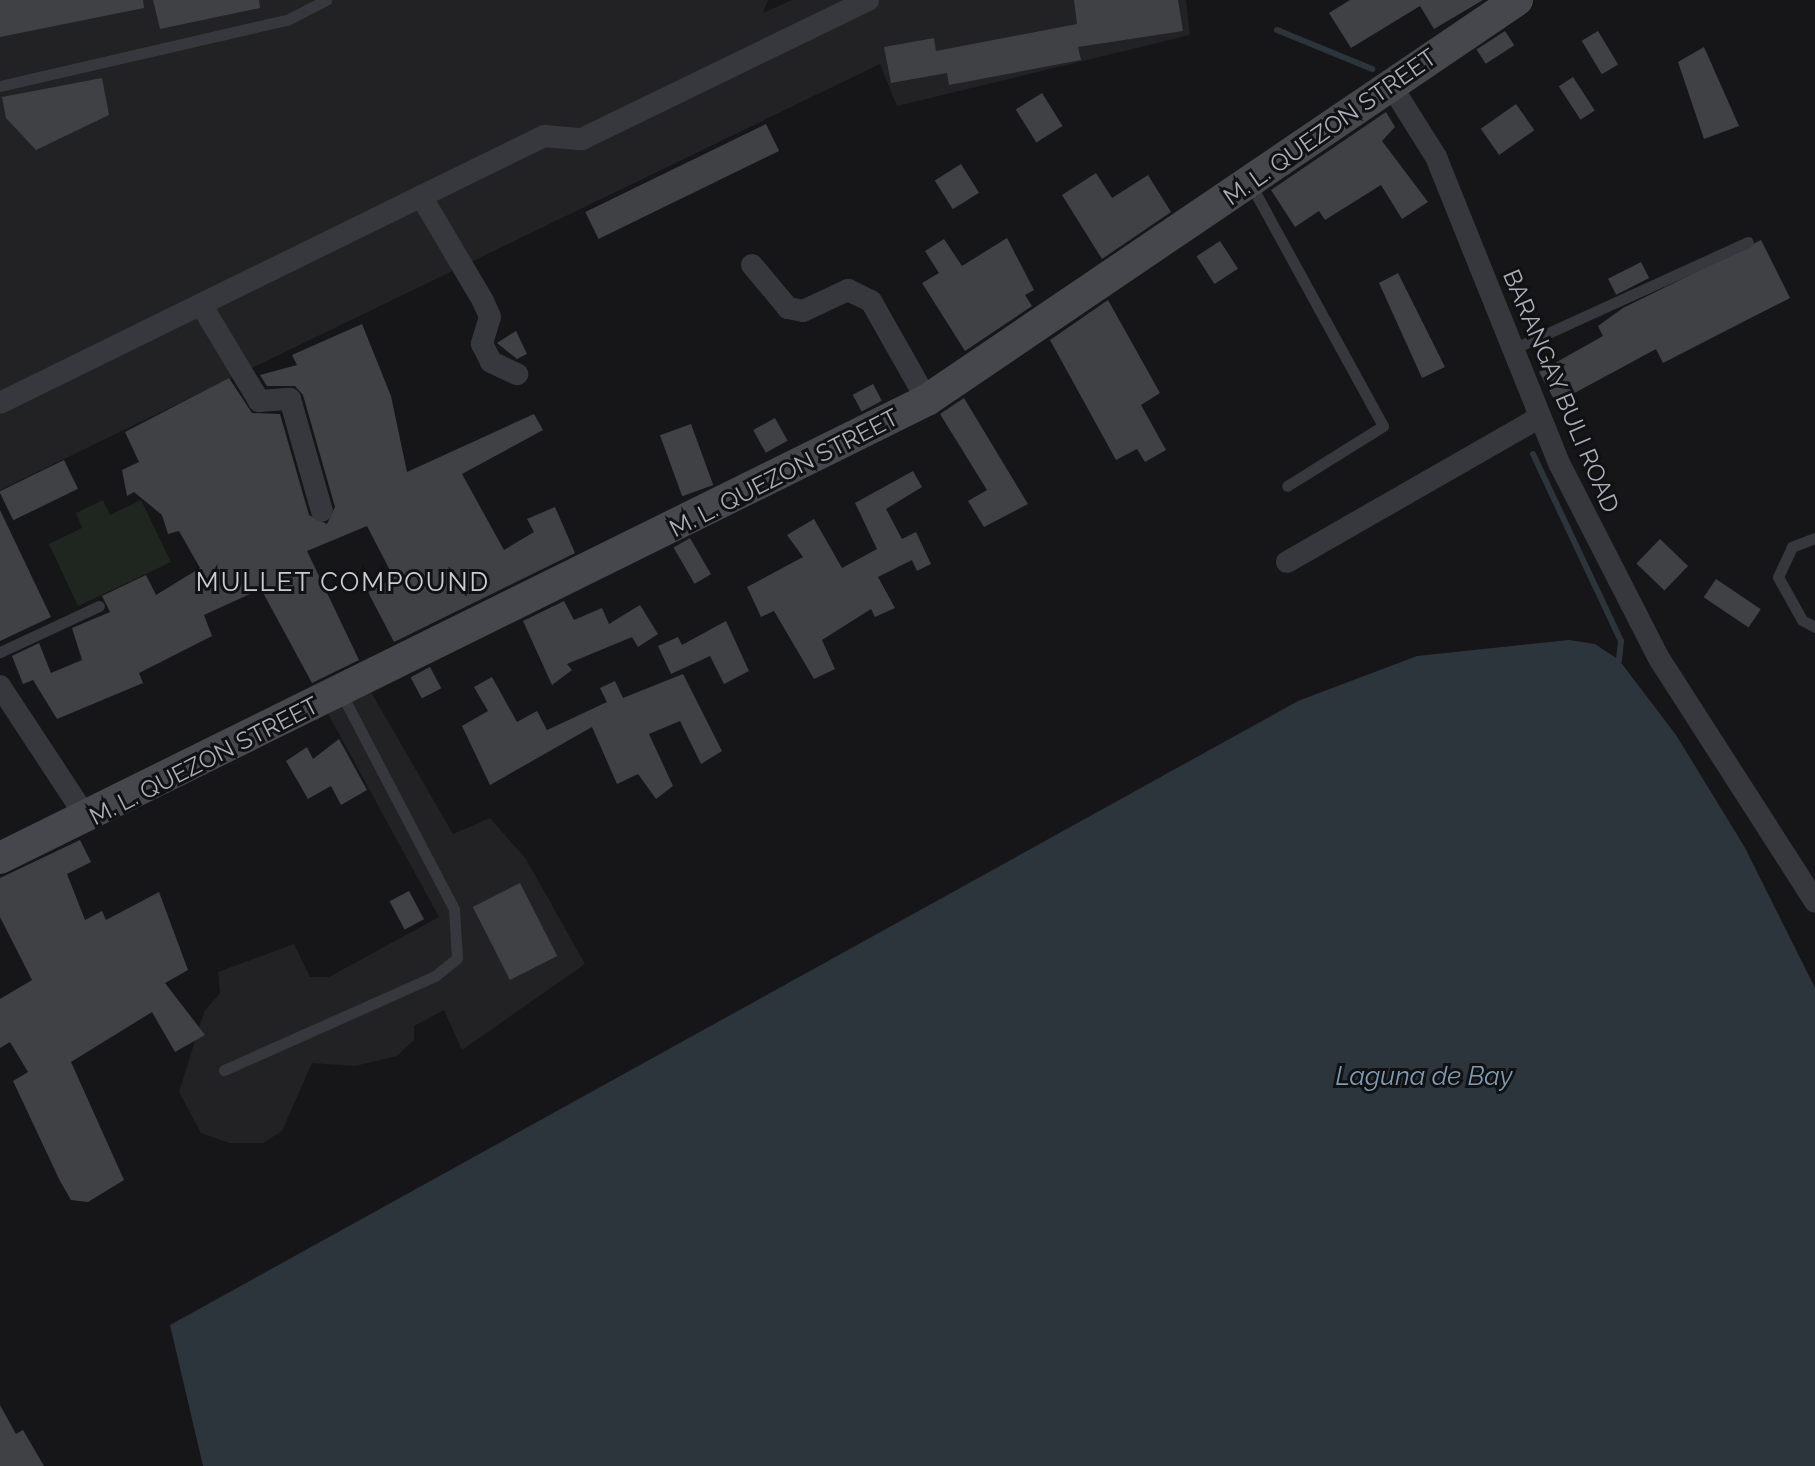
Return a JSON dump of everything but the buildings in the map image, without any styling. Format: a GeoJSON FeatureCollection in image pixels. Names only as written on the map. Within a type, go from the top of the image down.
{"type":"FeatureCollection","features":[{"type":"Feature","properties":{"kind":"main road","name":"M. L. QUEZON STREET"},"geometry":{"type":"LineString","coordinates":[[0,858],[88,820],[927,400],[1250,183],[1389,82],[1517,0]]}},
{"type":"Feature","properties":{"kind":"street"},"geometry":{"type":"LineString","coordinates":[[0,403],[544,136],[582,139],[868,0]]}},
{"type":"Feature","properties":{"kind":"street","name":"BARANGAY BULI ROAD"},"geometry":{"type":"LineString","coordinates":[[1389,82],[1436,157],[1540,417],[1660,660],[1726,754],[1815,901]]}},
{"type":"Feature","properties":{"kind":"street"},"geometry":{"type":"LineString","coordinates":[[421,196],[486,309],[482,344],[491,362],[517,374]]}},
{"type":"Feature","properties":{"kind":"street"},"geometry":{"type":"LineString","coordinates":[[752,265],[788,308],[803,311],[848,290],[871,301],[927,400]]}},
{"type":"Feature","properties":{"kind":"street"},"geometry":{"type":"LineString","coordinates":[[202,306],[259,401],[290,399],[322,511]]}},
{"type":"Feature","properties":{"kind":"street"},"geometry":{"type":"LineString","coordinates":[[1287,562],[1540,417]]}},
{"type":"Feature","properties":{"kind":"street"},"geometry":{"type":"LineString","coordinates":[[0,686],[88,820]]}},
{"type":"Feature","properties":{"kind":"lane"},"geometry":{"type":"LineString","coordinates":[[0,86],[287,20],[326,0]]}},
{"type":"Feature","properties":{"kind":"lane"},"geometry":{"type":"LineString","coordinates":[[1250,183],[1383,426],[1287,486]]}},
{"type":"Feature","properties":{"kind":"lane"},"geometry":{"type":"LineString","coordinates":[[1513,349],[1748,242]]}},
{"type":"Feature","properties":{"kind":"lane"},"geometry":{"type":"LineString","coordinates":[[1815,538],[1792,547],[1778,577],[1802,620],[1815,627]]}},
{"type":"Feature","properties":{"kind":"lane"},"geometry":{"type":"LineString","coordinates":[[0,652],[99,606]]}},
{"type":"Feature","properties":{"kind":"lane"},"geometry":{"type":"LineString","coordinates":[[224,1070],[435,976],[457,958],[454,909],[341,692]]}},
{"type":"Feature","properties":{"kind":"shaded area"},"geometry":{"type":"Polygon","coordinates":[[[0,0],[768,0],[763,13],[792,0],[1186,0],[1190,35],[897,106],[880,64],[0,490],[0,0]]]}},
{"type":"Feature","properties":{"kind":"shaded area"},"geometry":{"type":"Polygon","coordinates":[[[103,500],[110,515],[141,500],[171,562],[78,606],[49,544],[82,528],[76,513],[103,500]]]}},
{"type":"Feature","properties":{"kind":"shaded area"},"geometry":{"type":"Polygon","coordinates":[[[368,687],[453,834],[490,818],[526,859],[585,964],[462,1050],[444,1010],[414,1026],[414,1040],[397,1056],[355,1066],[312,1063],[282,1131],[263,1143],[229,1143],[201,1133],[179,1092],[204,1012],[220,993],[218,972],[294,944],[310,977],[329,977],[439,917],[326,710],[368,687]]]}},
{"type":"Feature","properties":{"kind":"water","name":"Laguna de Bay"},"geometry":{"type":"Polygon","coordinates":[[[1569,640],[1595,644],[1619,660],[1676,735],[1744,846],[1815,988],[1815,1466],[203,1466],[170,1325],[1298,701],[1417,656],[1569,640]]]}},
{"type":"Feature","properties":{"kind":"waterway"},"geometry":{"type":"LineString","coordinates":[[1277,30],[1372,69]]}},
{"type":"Feature","properties":{"kind":"waterway"},"geometry":{"type":"LineString","coordinates":[[1533,454],[1621,641],[1619,661]]}},
{"type":"Feature","properties":{"kind":"district","name":"MULLET COMPOUND"},"geometry":{"type":"Point","coordinates":[343,583]}}]}
